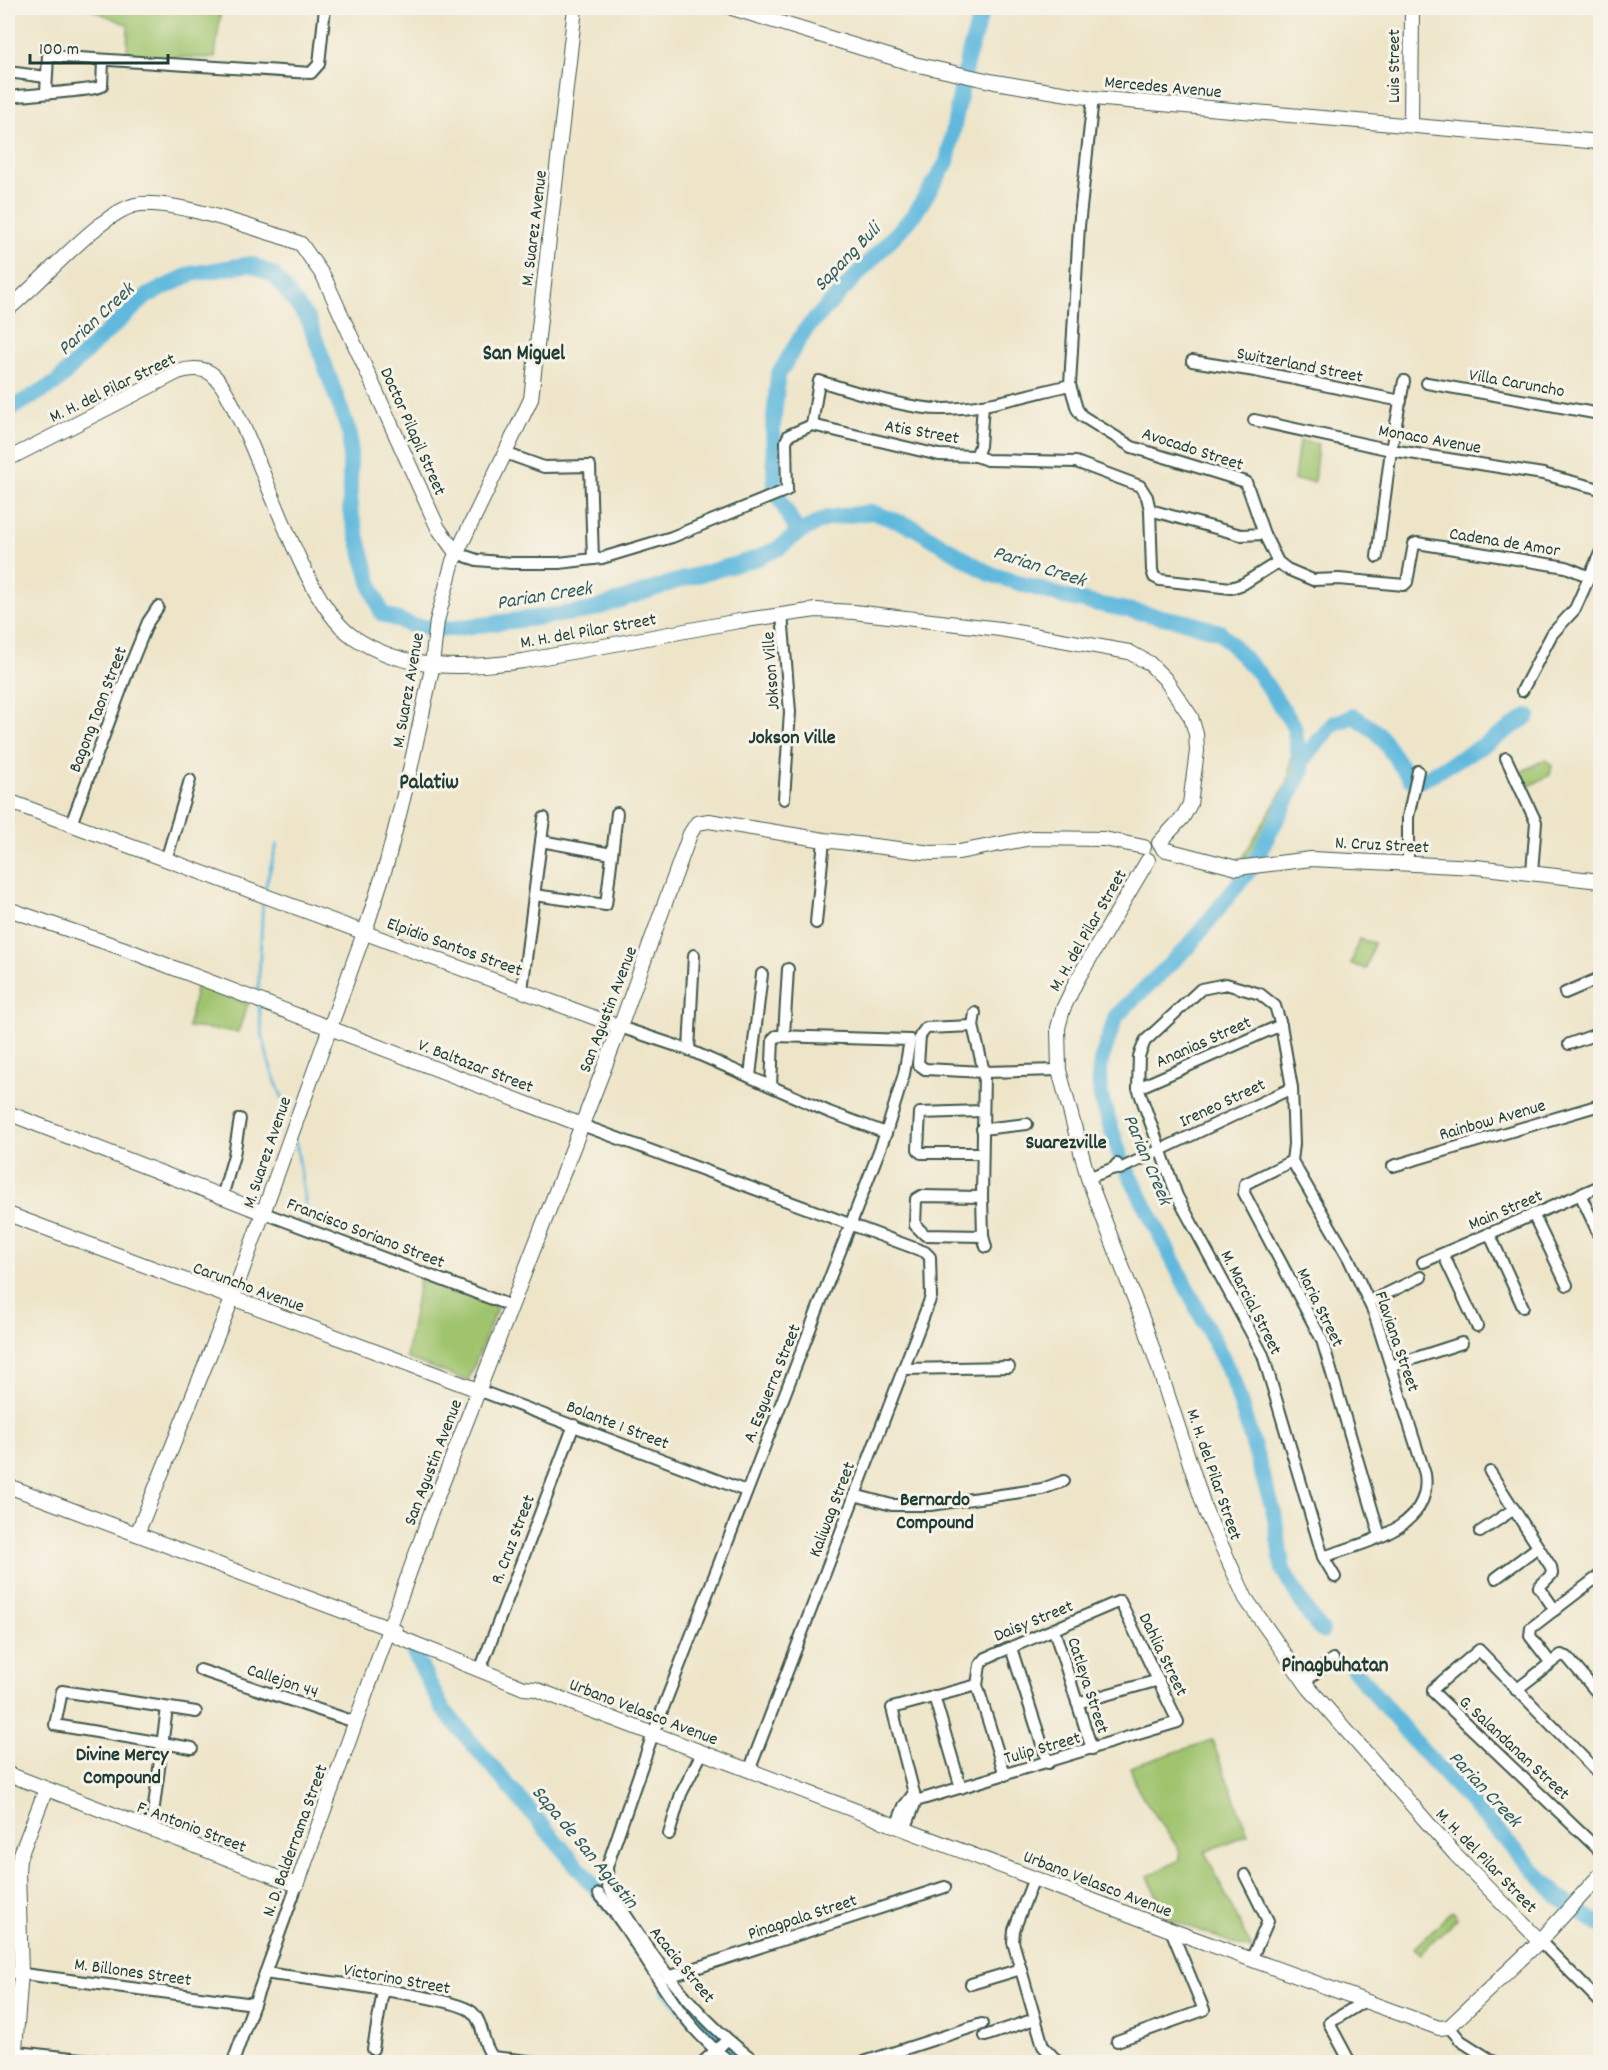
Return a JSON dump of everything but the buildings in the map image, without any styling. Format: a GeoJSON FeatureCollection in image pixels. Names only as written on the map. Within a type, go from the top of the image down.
{"type":"FeatureCollection","features":[{"type":"Feature","properties":{"kind":"street"},"geometry":{"type":"LineString","coordinates":[[46,92],[48,56],[311,73],[319,64],[325,8]]}},
{"type":"Feature","properties":{"kind":"street","name":"Mercedes Avenue"},"geometry":{"type":"LineString","coordinates":[[732,8],[971,78],[1093,98],[1600,142]]}},
{"type":"Feature","properties":{"kind":"street","name":"Luis Street"},"geometry":{"type":"LineString","coordinates":[[1411,125],[1412,8]]}},
{"type":"Feature","properties":{"kind":"street","name":"M. Suarez Avenue"},"geometry":{"type":"LineString","coordinates":[[137,1534],[232,1299],[365,931],[394,837],[432,667],[436,627],[456,553],[531,399],[574,9]]}},
{"type":"Feature","properties":{"kind":"street"},"geometry":{"type":"LineString","coordinates":[[8,98],[46,92],[96,90],[102,86],[103,61]]}},
{"type":"Feature","properties":{"kind":"street"},"geometry":{"type":"LineString","coordinates":[[8,72],[46,77]]}},
{"type":"Feature","properties":{"kind":"street","name":"Avocado Street"},"geometry":{"type":"LineString","coordinates":[[1093,98],[1079,226],[1070,385],[1077,409],[1120,441],[1246,482],[1264,534],[1278,561]]}},
{"type":"Feature","properties":{"kind":"street","name":"Doctor Pilapil Street"},"geometry":{"type":"LineString","coordinates":[[8,309],[106,219],[135,205],[164,204],[301,244],[324,277],[438,528],[456,553]]}},
{"type":"Feature","properties":{"kind":"street","name":"Switzerland Street"},"geometry":{"type":"LineString","coordinates":[[1192,361],[1255,371],[1401,401]]}},
{"type":"Feature","properties":{"kind":"street","name":"M. H. del Pilar Street"},"geometry":{"type":"LineString","coordinates":[[8,459],[178,372],[188,369],[208,371],[223,388],[245,431],[321,603],[343,628],[370,648],[432,667],[494,665],[532,660],[816,610],[854,612],[1000,629],[1118,650],[1149,663],[1165,679],[1191,717],[1197,751],[1193,792],[1187,812],[1161,846],[1163,855],[1158,861],[1146,854],[1063,1009],[1058,1028],[1059,1070],[1088,1179],[1145,1326],[1217,1541],[1246,1599],[1304,1682],[1435,1833],[1600,2002]]}},
{"type":"Feature","properties":{"kind":"street"},"geometry":{"type":"LineString","coordinates":[[456,553],[477,560],[511,563],[593,559],[672,537],[787,490],[786,441],[789,435],[812,425],[819,381],[902,403],[942,410],[983,405],[1070,385]]}},
{"type":"Feature","properties":{"kind":"street"},"geometry":{"type":"LineString","coordinates":[[1377,557],[1391,450],[1404,381]]}},
{"type":"Feature","properties":{"kind":"street","name":"Villa Caruncho"},"geometry":{"type":"LineString","coordinates":[[1427,383],[1600,414]]}},
{"type":"Feature","properties":{"kind":"street","name":"Atis Street"},"geometry":{"type":"LineString","coordinates":[[812,425],[939,455],[976,456],[980,446],[983,405]]}},
{"type":"Feature","properties":{"kind":"street","name":"Monaco Avenue"},"geometry":{"type":"LineString","coordinates":[[1254,420],[1391,450],[1543,474],[1600,489]]}},
{"type":"Feature","properties":{"kind":"street"},"geometry":{"type":"LineString","coordinates":[[505,453],[544,467],[590,466],[593,559]]}},
{"type":"Feature","properties":{"kind":"street"},"geometry":{"type":"LineString","coordinates":[[976,456],[987,460],[1076,462],[1140,486],[1147,497],[1150,510],[1151,568],[1154,577],[1160,580],[1231,588],[1243,584],[1278,561]]}},
{"type":"Feature","properties":{"kind":"street"},"geometry":{"type":"LineString","coordinates":[[1150,510],[1241,535],[1264,534]]}},
{"type":"Feature","properties":{"kind":"street","name":"Cadena de Amor"},"geometry":{"type":"LineString","coordinates":[[1278,561],[1296,574],[1313,580],[1339,579],[1404,585],[1408,580],[1414,544],[1566,567],[1590,576]]}},
{"type":"Feature","properties":{"kind":"street"},"geometry":{"type":"LineString","coordinates":[[1522,691],[1552,634],[1575,609],[1600,553]]}},
{"type":"Feature","properties":{"kind":"street","name":"Bagong Taon Street"},"geometry":{"type":"LineString","coordinates":[[71,824],[148,621],[158,608]]}},
{"type":"Feature","properties":{"kind":"street","name":"Jokson Ville"},"geometry":{"type":"LineString","coordinates":[[783,614],[790,712],[784,799]]}},
{"type":"Feature","properties":{"kind":"street"},"geometry":{"type":"LineString","coordinates":[[1506,758],[1536,822],[1532,872]]}},
{"type":"Feature","properties":{"kind":"street"},"geometry":{"type":"LineString","coordinates":[[1408,863],[1408,817],[1416,775]]}},
{"type":"Feature","properties":{"kind":"street"},"geometry":{"type":"LineString","coordinates":[[166,860],[190,780]]}},
{"type":"Feature","properties":{"kind":"street","name":"Elpidio Santos Street"},"geometry":{"type":"LineString","coordinates":[[8,801],[620,1027],[689,1050],[829,1112],[886,1132]]}},
{"type":"Feature","properties":{"kind":"street"},"geometry":{"type":"LineString","coordinates":[[534,895],[606,905],[616,813]]}},
{"type":"Feature","properties":{"kind":"street"},"geometry":{"type":"LineString","coordinates":[[522,990],[544,818]]}},
{"type":"Feature","properties":{"kind":"street","name":"San Agustin Avenue"},"geometry":{"type":"LineString","coordinates":[[388,1629],[478,1390],[620,1027],[690,834],[697,823],[708,821],[824,840],[932,853],[959,852],[1031,838],[1104,839],[1146,854]]}},
{"type":"Feature","properties":{"kind":"street"},"geometry":{"type":"LineString","coordinates":[[816,923],[824,840]]}},
{"type":"Feature","properties":{"kind":"street"},"geometry":{"type":"LineString","coordinates":[[541,841],[612,854]]}},
{"type":"Feature","properties":{"kind":"street","name":"N. Cruz Street"},"geometry":{"type":"LineString","coordinates":[[1161,846],[1241,868],[1311,859],[1532,872],[1600,880]]}},
{"type":"Feature","properties":{"kind":"street","name":"V. Baltazar Street"},"geometry":{"type":"LineString","coordinates":[[8,909],[122,948],[329,1030],[849,1226],[925,1252],[930,1257]]}},
{"type":"Feature","properties":{"kind":"street"},"geometry":{"type":"LineString","coordinates":[[689,1050],[694,955]]}},
{"type":"Feature","properties":{"kind":"street"},"geometry":{"type":"LineString","coordinates":[[771,1086],[773,1039],[784,1035],[788,969]]}},
{"type":"Feature","properties":{"kind":"street"},"geometry":{"type":"LineString","coordinates":[[750,1076],[762,974]]}},
{"type":"Feature","properties":{"kind":"street"},"geometry":{"type":"LineString","coordinates":[[1565,993],[1600,978]]}},
{"type":"Feature","properties":{"kind":"street"},"geometry":{"type":"LineString","coordinates":[[1138,1088],[1139,1056],[1145,1041],[1194,994],[1209,985],[1226,984],[1260,994],[1272,1002],[1281,1025],[1292,1088],[1294,1144],[1292,1161]]}},
{"type":"Feature","properties":{"kind":"street"},"geometry":{"type":"LineString","coordinates":[[975,1013],[973,1026],[984,1072],[982,1197],[983,1236],[986,1247]]}},
{"type":"Feature","properties":{"kind":"street","name":"Ananias Street"},"geometry":{"type":"LineString","coordinates":[[1138,1088],[1281,1025]]}},
{"type":"Feature","properties":{"kind":"street"},"geometry":{"type":"LineString","coordinates":[[973,1026],[926,1028],[920,1036],[918,1064],[925,1070],[984,1072],[1059,1070]]}},
{"type":"Feature","properties":{"kind":"street"},"geometry":{"type":"LineString","coordinates":[[1569,1044],[1600,1034]]}},
{"type":"Feature","properties":{"kind":"street","name":"A. Esguerra Street"},"geometry":{"type":"LineString","coordinates":[[653,1734],[886,1132],[904,1074],[910,1040],[784,1035]]}},
{"type":"Feature","properties":{"kind":"street","name":"M. Marcial Street"},"geometry":{"type":"LineString","coordinates":[[1138,1088],[1177,1196],[1263,1355],[1323,1557],[1335,1577]]}},
{"type":"Feature","properties":{"kind":"street","name":"Ireneo Street"},"geometry":{"type":"LineString","coordinates":[[1088,1179],[1292,1088]]}},
{"type":"Feature","properties":{"kind":"street","name":"Rainbow Avenue"},"geometry":{"type":"LineString","coordinates":[[1393,1166],[1600,1105]]}},
{"type":"Feature","properties":{"kind":"street"},"geometry":{"type":"LineString","coordinates":[[982,1111],[920,1113],[918,1149],[921,1153],[982,1153]]}},
{"type":"Feature","properties":{"kind":"street","name":"Francisco Soriano Street"},"geometry":{"type":"LineString","coordinates":[[8,1113],[511,1306]]}},
{"type":"Feature","properties":{"kind":"street"},"geometry":{"type":"LineString","coordinates":[[222,1197],[234,1155],[240,1119]]}},
{"type":"Feature","properties":{"kind":"street"},"geometry":{"type":"LineString","coordinates":[[982,1129],[1027,1124]]}},
{"type":"Feature","properties":{"kind":"street","name":"Flaviana Street"},"geometry":{"type":"LineString","coordinates":[[1292,1161],[1349,1259],[1369,1302],[1427,1483],[1423,1501],[1414,1516],[1380,1536],[1323,1557]]}},
{"type":"Feature","properties":{"kind":"street","name":"Maria Street"},"geometry":{"type":"LineString","coordinates":[[1292,1161],[1245,1184],[1244,1192],[1322,1340],[1380,1536]]}},
{"type":"Feature","properties":{"kind":"street","name":"Main Street"},"geometry":{"type":"LineString","coordinates":[[1423,1262],[1600,1186]]}},
{"type":"Feature","properties":{"kind":"street"},"geometry":{"type":"LineString","coordinates":[[1580,1194],[1600,1237]]}},
{"type":"Feature","properties":{"kind":"street"},"geometry":{"type":"LineString","coordinates":[[982,1197],[921,1196],[916,1199],[915,1226],[925,1235],[983,1236]]}},
{"type":"Feature","properties":{"kind":"street","name":"Caruncho Avenue"},"geometry":{"type":"LineString","coordinates":[[8,1214],[478,1390]]}},
{"type":"Feature","properties":{"kind":"street"},"geometry":{"type":"LineString","coordinates":[[1533,1214],[1567,1285]]}},
{"type":"Feature","properties":{"kind":"street"},"geometry":{"type":"LineString","coordinates":[[1489,1233],[1523,1307]]}},
{"type":"Feature","properties":{"kind":"street"},"geometry":{"type":"LineString","coordinates":[[1443,1254],[1477,1326]]}},
{"type":"Feature","properties":{"kind":"street","name":"Kaliwag Street"},"geometry":{"type":"LineString","coordinates":[[749,1771],[931,1297],[930,1257]]}},
{"type":"Feature","properties":{"kind":"street"},"geometry":{"type":"LineString","coordinates":[[1369,1302],[1421,1277]]}},
{"type":"Feature","properties":{"kind":"street"},"geometry":{"type":"LineString","coordinates":[[1391,1366],[1462,1343]]}},
{"type":"Feature","properties":{"kind":"street"},"geometry":{"type":"LineString","coordinates":[[904,1369],[1009,1367]]}},
{"type":"Feature","properties":{"kind":"street","name":"Bolante 1 Street"},"geometry":{"type":"LineString","coordinates":[[478,1390],[746,1491]]}},
{"type":"Feature","properties":{"kind":"street","name":"R. Cruz Street"},"geometry":{"type":"LineString","coordinates":[[482,1665],[574,1425]]}},
{"type":"Feature","properties":{"kind":"street"},"geometry":{"type":"LineString","coordinates":[[1490,1472],[1553,1571],[1539,1588],[1555,1610]]}},
{"type":"Feature","properties":{"kind":"street"},"geometry":{"type":"LineString","coordinates":[[854,1495],[892,1505],[930,1505],[1042,1489],[1064,1481]]}},
{"type":"Feature","properties":{"kind":"street"},"geometry":{"type":"LineString","coordinates":[[8,1486],[388,1629]]}},
{"type":"Feature","properties":{"kind":"street"},"geometry":{"type":"LineString","coordinates":[[1480,1532],[1514,1509]]}},
{"type":"Feature","properties":{"kind":"street"},"geometry":{"type":"LineString","coordinates":[[1496,1578],[1538,1547]]}},
{"type":"Feature","properties":{"kind":"street"},"geometry":{"type":"LineString","coordinates":[[1550,1662],[1534,1643],[1530,1633],[1533,1626],[1600,1575]]}},
{"type":"Feature","properties":{"kind":"street","name":"Daisy Street"},"geometry":{"type":"LineString","coordinates":[[977,1685],[981,1665],[986,1658],[1120,1602]]}},
{"type":"Feature","properties":{"kind":"street","name":"Dahlia Street"},"geometry":{"type":"LineString","coordinates":[[1120,1602],[1178,1722]]}},
{"type":"Feature","properties":{"kind":"street","name":"Urbano Velasco Avenue"},"geometry":{"type":"LineString","coordinates":[[388,1629],[400,1631],[535,1689],[1171,1930],[1431,2026],[1449,2027]]}},
{"type":"Feature","properties":{"kind":"street","name":"Urbano Velasco Avenue"},"geometry":{"type":"LineString","coordinates":[[388,1629],[408,1641],[524,1688],[535,1689]]}},
{"type":"Feature","properties":{"kind":"street","name":"N. D. Balderrama Street"},"geometry":{"type":"LineString","coordinates":[[233,2062],[388,1629]]}},
{"type":"Feature","properties":{"kind":"street","name":"Catleya Street"},"geometry":{"type":"LineString","coordinates":[[1054,1630],[1092,1749]]}},
{"type":"Feature","properties":{"kind":"street"},"geometry":{"type":"LineString","coordinates":[[1011,1648],[1048,1762]]}},
{"type":"Feature","properties":{"kind":"street","name":"G. Salandanan Street"},"geometry":{"type":"LineString","coordinates":[[1516,1690],[1478,1650],[1433,1689],[1433,1692],[1600,1851]]}},
{"type":"Feature","properties":{"kind":"street"},"geometry":{"type":"LineString","coordinates":[[1600,1696],[1567,1657],[1556,1656],[1516,1690],[1600,1775]]}},
{"type":"Feature","properties":{"kind":"street"},"geometry":{"type":"LineString","coordinates":[[1304,1682],[1333,1659]]}},
{"type":"Feature","properties":{"kind":"street","name":"Callejon 44"},"geometry":{"type":"LineString","coordinates":[[200,1670],[355,1722]]}},
{"type":"Feature","properties":{"kind":"street"},"geometry":{"type":"LineString","coordinates":[[1077,1703],[1159,1680]]}},
{"type":"Feature","properties":{"kind":"street"},"geometry":{"type":"LineString","coordinates":[[900,1828],[904,1806],[915,1797],[892,1708],[977,1685],[1005,1775]]}},
{"type":"Feature","properties":{"kind":"street"},"geometry":{"type":"LineString","coordinates":[[192,1748],[55,1725],[62,1691],[196,1712]]}},
{"type":"Feature","properties":{"kind":"street"},"geometry":{"type":"LineString","coordinates":[[934,1696],[961,1788]]}},
{"type":"Feature","properties":{"kind":"street"},"geometry":{"type":"LineString","coordinates":[[152,1829],[167,1708]]}},
{"type":"Feature","properties":{"kind":"street","name":"Tulip Street"},"geometry":{"type":"LineString","coordinates":[[915,1797],[961,1788],[1178,1722]]}},
{"type":"Feature","properties":{"kind":"street","name":"Acacia Street"},"geometry":{"type":"LineString","coordinates":[[653,1734],[611,1855],[608,1887],[645,1947],[721,2046],[757,2062]]}},
{"type":"Feature","properties":{"kind":"street"},"geometry":{"type":"LineString","coordinates":[[669,1834],[681,1794],[702,1753]]}},
{"type":"Feature","properties":{"kind":"street","name":"F. Antonio Street"},"geometry":{"type":"LineString","coordinates":[[8,1774],[297,1885]]}},
{"type":"Feature","properties":{"kind":"street"},"geometry":{"type":"LineString","coordinates":[[46,1789],[20,1859],[12,2055],[109,2062]]}},
{"type":"Feature","properties":{"kind":"street"},"geometry":{"type":"LineString","coordinates":[[1245,1875],[1268,1921],[1251,1960]]}},
{"type":"Feature","properties":{"kind":"street"},"geometry":{"type":"LineString","coordinates":[[1494,2062],[1461,2041],[1449,2027],[1540,1941],[1600,1875]]}},
{"type":"Feature","properties":{"kind":"street"},"geometry":{"type":"LineString","coordinates":[[1034,1878],[1014,1930],[1013,1942],[1043,2046],[1058,2062]]}},
{"type":"Feature","properties":{"kind":"street","name":"Pinagpala Street"},"geometry":{"type":"LineString","coordinates":[[668,1977],[945,1887]]}},
{"type":"Feature","properties":{"kind":"street"},"geometry":{"type":"LineString","coordinates":[[599,1894],[658,1983],[721,2046],[731,2062]]}},
{"type":"Feature","properties":{"kind":"street"},"geometry":{"type":"LineString","coordinates":[[1117,2041],[1204,2010],[1171,1930]]}},
{"type":"Feature","properties":{"kind":"street"},"geometry":{"type":"LineString","coordinates":[[971,1984],[1021,1969]]}},
{"type":"Feature","properties":{"kind":"street","name":"M. Billones Street"},"geometry":{"type":"LineString","coordinates":[[14,1972],[254,2004]]}},
{"type":"Feature","properties":{"kind":"street","name":"Victorino Street"},"geometry":{"type":"LineString","coordinates":[[266,1973],[383,1991],[466,2007],[477,2018],[487,2050],[493,2057],[532,2062]]}},
{"type":"Feature","properties":{"kind":"street"},"geometry":{"type":"LineString","coordinates":[[373,2049],[383,1991]]}},
{"type":"Feature","properties":{"kind":"street"},"geometry":{"type":"LineString","coordinates":[[1350,2062],[1329,2023],[1363,2001]]}},
{"type":"Feature","properties":{"kind":"street"},"geometry":{"type":"LineString","coordinates":[[864,2062],[1035,2019]]}},
{"type":"Feature","properties":{"kind":"street"},"geometry":{"type":"LineString","coordinates":[[703,2062],[721,2046]]}},
{"type":"Feature","properties":{"kind":"street"},"geometry":{"type":"LineString","coordinates":[[532,2062],[537,2062]]}},
{"type":"Feature","properties":{"kind":"green space"},"geometry":{"type":"Polygon","coordinates":[[[88,8],[221,8],[215,58],[127,56],[128,25],[88,8]]]}},
{"type":"Feature","properties":{"kind":"green space"},"geometry":{"type":"Polygon","coordinates":[[[1299,441],[1318,444],[1314,482],[1294,480],[1299,441]]]}},
{"type":"Feature","properties":{"kind":"green space"},"geometry":{"type":"Polygon","coordinates":[[[1296,751],[1294,781],[1289,795],[1248,859],[1242,859],[1288,781],[1292,752],[1296,751]]]}},
{"type":"Feature","properties":{"kind":"green space"},"geometry":{"type":"Polygon","coordinates":[[[1546,759],[1552,766],[1550,775],[1524,789],[1517,774],[1546,759]]]}},
{"type":"Feature","properties":{"kind":"green space"},"geometry":{"type":"Polygon","coordinates":[[[1359,939],[1374,943],[1366,969],[1351,964],[1359,939]]]}},
{"type":"Feature","properties":{"kind":"green space"},"geometry":{"type":"Polygon","coordinates":[[[197,984],[248,1004],[238,1032],[188,1027],[197,984]]]}},
{"type":"Feature","properties":{"kind":"green space"},"geometry":{"type":"Polygon","coordinates":[[[420,1277],[497,1308],[468,1381],[406,1358],[420,1277]]]}},
{"type":"Feature","properties":{"kind":"green space"},"geometry":{"type":"Polygon","coordinates":[[[1212,1740],[1248,1834],[1205,1852],[1253,1951],[1166,1918],[1148,1876],[1180,1860],[1180,1851],[1138,1790],[1130,1767],[1212,1740]]]}},
{"type":"Feature","properties":{"kind":"green space"},"geometry":{"type":"Polygon","coordinates":[[[1452,1911],[1458,1917],[1421,1954],[1414,1948],[1452,1911]]]}},
{"type":"Feature","properties":{"kind":"waterway","name":"Sapang Buli"},"geometry":{"type":"LineString","coordinates":[[798,533],[775,490],[773,428],[778,375],[805,330],[914,215],[947,162],[967,60],[983,8]]}},
{"type":"Feature","properties":{"kind":"waterway","name":"Parian Creek"},"geometry":{"type":"LineString","coordinates":[[8,410],[56,383],[97,341],[147,296],[191,274],[251,264],[275,276],[309,321],[350,435],[350,510],[372,589],[382,614],[414,626],[450,629],[588,611],[683,579],[755,559],[779,548],[798,533],[827,518],[872,512],[913,527],[990,574],[1068,598],[1187,622],[1220,632],[1259,674],[1294,726],[1302,772],[1251,868],[1187,948],[1116,1016],[1101,1061],[1099,1078],[1101,1097],[1121,1158],[1233,1379],[1274,1513],[1283,1570],[1309,1615],[1322,1631]]}},
{"type":"Feature","properties":{"kind":"waterway"},"geometry":{"type":"LineString","coordinates":[[1300,763],[1333,724],[1354,716],[1378,733],[1410,779],[1422,780],[1491,741],[1528,716]]}},
{"type":"Feature","properties":{"kind":"waterway","name":"Sapa de San Agustin"},"geometry":{"type":"LineString","coordinates":[[264,892],[277,844]]}},
{"type":"Feature","properties":{"kind":"waterway","name":"Sapa de San Agustin"},"geometry":{"type":"LineString","coordinates":[[258,996],[263,898]]}},
{"type":"Feature","properties":{"kind":"waterway","name":"Sapa de San Agustin"},"geometry":{"type":"LineString","coordinates":[[259,1006],[268,1060],[289,1111]]}},
{"type":"Feature","properties":{"kind":"waterway","name":"Sapa de San Agustin"},"geometry":{"type":"LineString","coordinates":[[296,1142],[309,1226]]}},
{"type":"Feature","properties":{"kind":"waterway","name":"Sapa de San Agustin"},"geometry":{"type":"LineString","coordinates":[[411,1647],[442,1708],[611,1906]]}},
{"type":"Feature","properties":{"kind":"waterway","name":"Parian Creek"},"geometry":{"type":"LineString","coordinates":[[1352,1667],[1420,1748],[1561,1899],[1600,1925]]}},
{"type":"Feature","properties":{"kind":"waterway","name":"Sapa de San Agustin"},"geometry":{"type":"LineString","coordinates":[[669,1989],[712,2037],[740,2062]]}},
{"type":"Feature","properties":{"kind":"district","name":"San Miguel"},"geometry":{"type":"Point","coordinates":[524,352]}},
{"type":"Feature","properties":{"kind":"district","name":"Jokson Ville"},"geometry":{"type":"Point","coordinates":[792,736]}},
{"type":"Feature","properties":{"kind":"district","name":"Palatiw"},"geometry":{"type":"Point","coordinates":[429,781]}},
{"type":"Feature","properties":{"kind":"district","name":"Suarezville"},"geometry":{"type":"Point","coordinates":[1066,1141]}},
{"type":"Feature","properties":{"kind":"district","name":"Bernardo Compound"},"geometry":{"type":"Point","coordinates":[935,1510]}},
{"type":"Feature","properties":{"kind":"district","name":"Pinagbuhatan"},"geometry":{"type":"Point","coordinates":[1335,1664]}},
{"type":"Feature","properties":{"kind":"district","name":"Divine Mercy Compound"},"geometry":{"type":"Point","coordinates":[122,1764]}}]}
